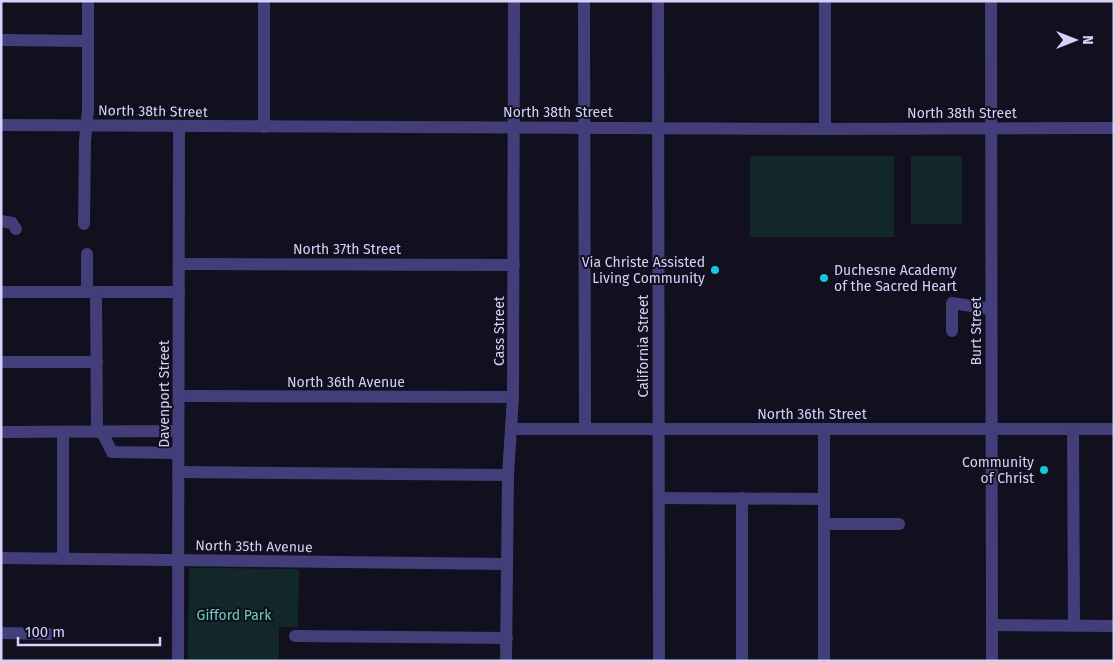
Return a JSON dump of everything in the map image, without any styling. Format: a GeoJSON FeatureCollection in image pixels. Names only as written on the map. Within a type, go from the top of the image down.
{"type":"FeatureCollection","features":[{"type":"Feature","properties":{"kind":"street"},"geometry":{"type":"LineString","coordinates":[[84,224],[88,1]]}},
{"type":"Feature","properties":{"kind":"street"},"geometry":{"type":"LineString","coordinates":[[264,1],[264,127]]}},
{"type":"Feature","properties":{"kind":"street","name":"Cass Street"},"geometry":{"type":"LineString","coordinates":[[506,661],[508,476],[513,398],[514,1]]}},
{"type":"Feature","properties":{"kind":"street"},"geometry":{"type":"LineString","coordinates":[[584,1],[585,429]]}},
{"type":"Feature","properties":{"kind":"street","name":"California Street"},"geometry":{"type":"LineString","coordinates":[[658,1],[659,661]]}},
{"type":"Feature","properties":{"kind":"street"},"geometry":{"type":"LineString","coordinates":[[825,1],[825,129]]}},
{"type":"Feature","properties":{"kind":"street","name":"Burt Street"},"geometry":{"type":"LineString","coordinates":[[991,1],[992,661]]}},
{"type":"Feature","properties":{"kind":"street"},"geometry":{"type":"LineString","coordinates":[[1,40],[88,41]]}},
{"type":"Feature","properties":{"kind":"street","name":"North 38th Street"},"geometry":{"type":"LineString","coordinates":[[1,125],[825,129],[1114,128]]}},
{"type":"Feature","properties":{"kind":"street","name":"Davenport Street"},"geometry":{"type":"LineString","coordinates":[[178,661],[179,127]]}},
{"type":"Feature","properties":{"kind":"street"},"geometry":{"type":"LineString","coordinates":[[1,221],[12,223],[16,229]]}},
{"type":"Feature","properties":{"kind":"street"},"geometry":{"type":"LineString","coordinates":[[87,254],[100,432],[112,452],[178,454]]}},
{"type":"Feature","properties":{"kind":"street","name":"North 37th Street"},"geometry":{"type":"LineString","coordinates":[[179,264],[514,265]]}},
{"type":"Feature","properties":{"kind":"street"},"geometry":{"type":"LineString","coordinates":[[1,292],[179,292]]}},
{"type":"Feature","properties":{"kind":"street"},"geometry":{"type":"LineString","coordinates":[[952,331],[952,303],[991,309]]}},
{"type":"Feature","properties":{"kind":"street"},"geometry":{"type":"LineString","coordinates":[[1,362],[96,362]]}},
{"type":"Feature","properties":{"kind":"street","name":"North 36th Avenue"},"geometry":{"type":"LineString","coordinates":[[179,396],[513,398]]}},
{"type":"Feature","properties":{"kind":"street","name":"North 36th Street"},"geometry":{"type":"LineString","coordinates":[[511,429],[1114,429]]}},
{"type":"Feature","properties":{"kind":"street"},"geometry":{"type":"LineString","coordinates":[[824,429],[824,661]]}},
{"type":"Feature","properties":{"kind":"street"},"geometry":{"type":"LineString","coordinates":[[1074,429],[1074,625]]}},
{"type":"Feature","properties":{"kind":"street"},"geometry":{"type":"LineString","coordinates":[[1,432],[178,431]]}},
{"type":"Feature","properties":{"kind":"street"},"geometry":{"type":"LineString","coordinates":[[63,432],[63,558]]}},
{"type":"Feature","properties":{"kind":"street"},"geometry":{"type":"LineString","coordinates":[[178,472],[508,476]]}},
{"type":"Feature","properties":{"kind":"street"},"geometry":{"type":"LineString","coordinates":[[659,498],[824,499]]}},
{"type":"Feature","properties":{"kind":"street"},"geometry":{"type":"LineString","coordinates":[[742,498],[742,661]]}},
{"type":"Feature","properties":{"kind":"street"},"geometry":{"type":"LineString","coordinates":[[824,524],[899,524]]}},
{"type":"Feature","properties":{"kind":"street","name":"North 35th Avenue"},"geometry":{"type":"LineString","coordinates":[[1,558],[507,564]]}},
{"type":"Feature","properties":{"kind":"street"},"geometry":{"type":"LineString","coordinates":[[992,626],[1114,626]]}},
{"type":"Feature","properties":{"kind":"street"},"geometry":{"type":"LineString","coordinates":[[1,633],[50,634]]}},
{"type":"Feature","properties":{"kind":"street"},"geometry":{"type":"LineString","coordinates":[[295,636],[507,638]]}},
{"type":"Feature","properties":{"kind":"green space"},"geometry":{"type":"Polygon","coordinates":[[[750,156],[894,156],[894,237],[750,237],[750,156]]]}},
{"type":"Feature","properties":{"kind":"green space"},"geometry":{"type":"Polygon","coordinates":[[[911,156],[962,156],[962,224],[911,224],[911,156]]]}},
{"type":"Feature","properties":{"kind":"green space","name":"Gifford Park"},"geometry":{"type":"Polygon","coordinates":[[[189,568],[299,569],[298,627],[279,627],[279,661],[188,661],[189,568]]]}},
{"type":"Feature","properties":{"kind":"place","name":"Via Christe Assisted Living Community"},"geometry":{"type":"Point","coordinates":[715,270]}},
{"type":"Feature","properties":{"kind":"place","name":"Duchesne Academy of the Sacred Heart"},"geometry":{"type":"Point","coordinates":[824,278]}},
{"type":"Feature","properties":{"kind":"place","name":"Community of Christ"},"geometry":{"type":"Point","coordinates":[1044,470]}}]}
